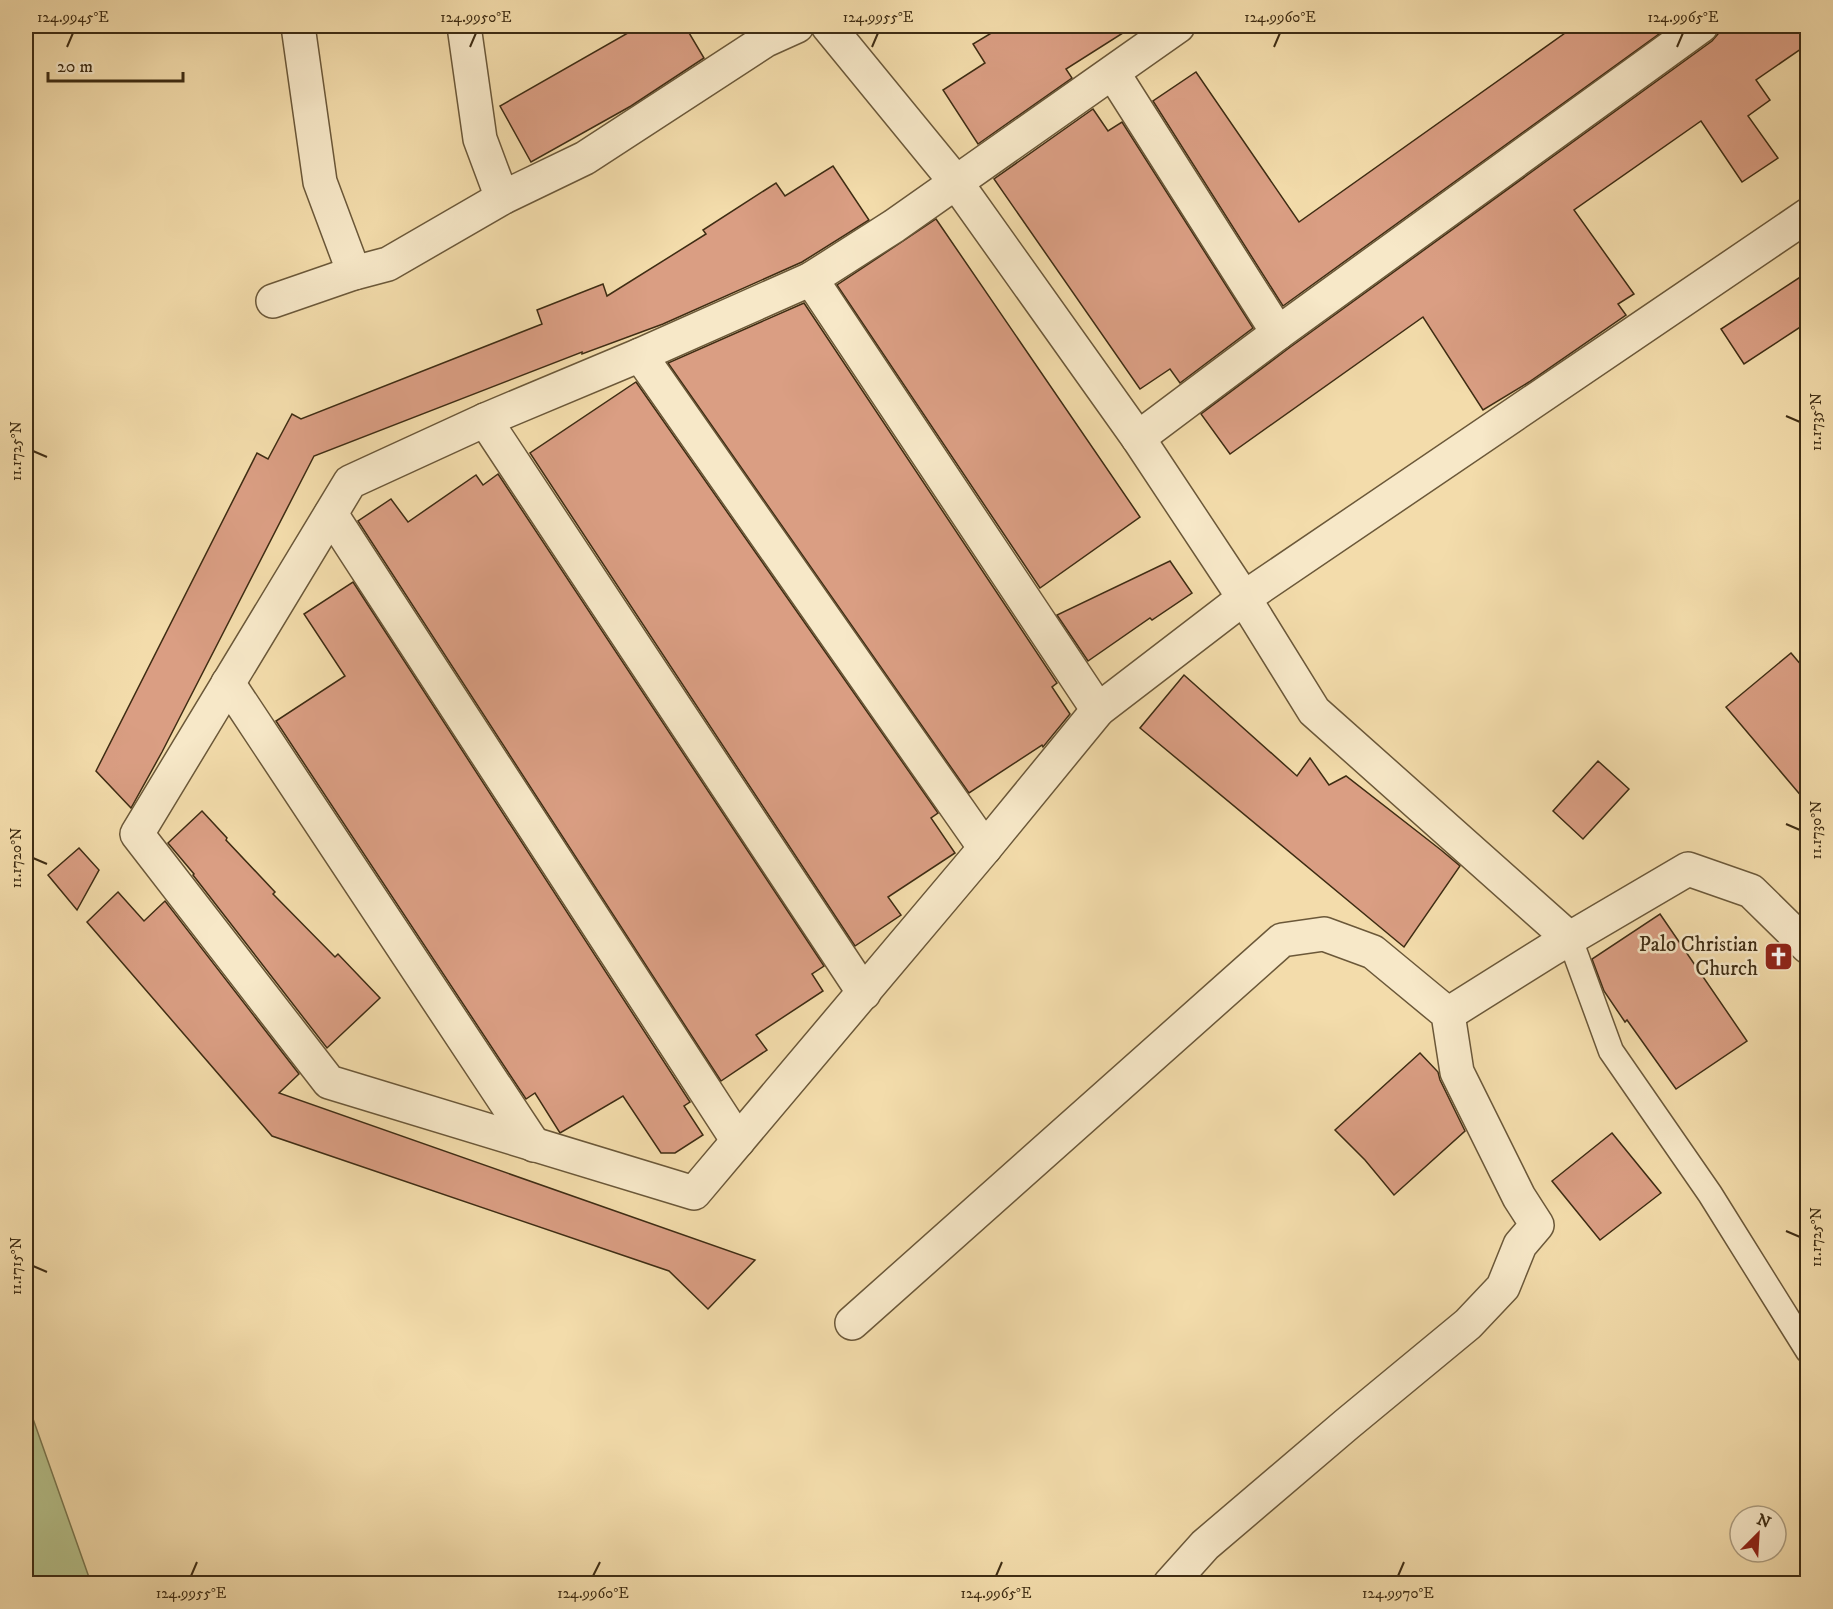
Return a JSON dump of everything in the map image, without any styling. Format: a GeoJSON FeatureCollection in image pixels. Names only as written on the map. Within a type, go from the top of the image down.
{"type":"FeatureCollection","features":[{"type":"Feature","properties":{"kind":"street"},"geometry":{"type":"LineString","coordinates":[[297,26],[320,182],[354,273]]}},
{"type":"Feature","properties":{"kind":"street"},"geometry":{"type":"LineString","coordinates":[[464,26],[480,139],[502,198]]}},
{"type":"Feature","properties":{"kind":"street"},"geometry":{"type":"LineString","coordinates":[[273,301],[354,273],[388,264],[502,198],[585,158],[762,33],[797,26]]}},
{"type":"Feature","properties":{"kind":"street"},"geometry":{"type":"LineString","coordinates":[[828,26],[956,181],[1138,438],[1244,598],[1314,711],[1570,939]]}},
{"type":"Feature","properties":{"kind":"street"},"geometry":{"type":"LineString","coordinates":[[1178,26],[894,226],[811,279],[640,355],[485,420],[350,482],[137,834],[329,1082],[694,1193],[864,993],[1098,710],[1244,598],[1808,215]]}},
{"type":"Feature","properties":{"kind":"street"},"geometry":{"type":"LineString","coordinates":[[1138,438],[1278,333],[1701,26]]}},
{"type":"Feature","properties":{"kind":"street"},"geometry":{"type":"LineString","coordinates":[[1113,73],[1278,333]]}},
{"type":"Feature","properties":{"kind":"street"},"geometry":{"type":"LineString","coordinates":[[811,279],[1098,710]]}},
{"type":"Feature","properties":{"kind":"street"},"geometry":{"type":"LineString","coordinates":[[640,355],[985,848]]}},
{"type":"Feature","properties":{"kind":"street"},"geometry":{"type":"LineString","coordinates":[[485,420],[864,993]]}},
{"type":"Feature","properties":{"kind":"street"},"geometry":{"type":"LineString","coordinates":[[331,514],[738,1141]]}},
{"type":"Feature","properties":{"kind":"street"},"geometry":{"type":"LineString","coordinates":[[228,683],[534,1145]]}},
{"type":"Feature","properties":{"kind":"street"},"geometry":{"type":"LineString","coordinates":[[1448,1014],[1688,869],[1751,891],[1808,947]]}},
{"type":"Feature","properties":{"kind":"street"},"geometry":{"type":"LineString","coordinates":[[852,1323],[1281,940],[1324,934],[1373,952],[1448,1014],[1457,1072],[1519,1197],[1537,1225],[1520,1245],[1503,1287],[1468,1323],[1205,1545],[1170,1584]]}},
{"type":"Feature","properties":{"kind":"lane"},"geometry":{"type":"LineString","coordinates":[[1570,939],[1611,1051],[1710,1194],[1808,1351]]}},
{"type":"Feature","properties":{"kind":"green space"},"geometry":{"type":"Polygon","coordinates":[[[26,1399],[91,1583],[26,1583],[26,1399]]]}},
{"type":"Feature","properties":{"kind":"building"},"geometry":{"type":"Polygon","coordinates":[[[640,26],[685,26],[704,58],[631,106],[531,162],[500,106],[640,26]]]}},
{"type":"Feature","properties":{"kind":"building"},"geometry":{"type":"Polygon","coordinates":[[[1003,26],[1134,26],[1066,69],[1072,78],[978,144],[943,90],[985,63],[973,44],[1003,26]]]}},
{"type":"Feature","properties":{"kind":"building"},"geometry":{"type":"Polygon","coordinates":[[[1575,26],[1670,26],[1283,306],[1153,101],[1196,72],[1299,222],[1575,26]]]}},
{"type":"Feature","properties":{"kind":"building"},"geometry":{"type":"Polygon","coordinates":[[[1719,26],[1808,26],[1808,44],[1756,80],[1770,100],[1748,116],[1778,158],[1742,182],[1701,121],[1574,210],[1634,294],[1618,304],[1626,315],[1529,382],[1483,410],[1423,317],[1230,454],[1201,414],[1712,41],[1718,34],[1719,26]]]}},
{"type":"Feature","properties":{"kind":"building"},"geometry":{"type":"Polygon","coordinates":[[[1093,109],[1108,131],[1122,122],[1253,328],[1180,383],[1170,369],[1140,389],[994,179],[1093,109]]]}},
{"type":"Feature","properties":{"kind":"building"},"geometry":{"type":"Polygon","coordinates":[[[833,166],[869,220],[802,262],[663,324],[582,354],[582,352],[314,456],[131,808],[96,771],[257,453],[268,459],[292,414],[301,419],[542,324],[537,310],[603,284],[607,296],[706,234],[703,230],[776,183],[785,196],[833,166]]]}},
{"type":"Feature","properties":{"kind":"building"},"geometry":{"type":"Polygon","coordinates":[[[936,219],[1140,517],[1040,588],[837,285],[936,219]]]}},
{"type":"Feature","properties":{"kind":"building"},"geometry":{"type":"Polygon","coordinates":[[[1808,272],[1808,322],[1744,364],[1721,329],[1808,272]]]}},
{"type":"Feature","properties":{"kind":"building"},"geometry":{"type":"Polygon","coordinates":[[[804,303],[1057,683],[1052,687],[1070,714],[1043,747],[1042,745],[969,793],[668,363],[804,303]]]}},
{"type":"Feature","properties":{"kind":"building"},"geometry":{"type":"Polygon","coordinates":[[[636,382],[938,813],[931,818],[955,853],[888,897],[901,915],[855,946],[530,453],[636,382]]]}},
{"type":"Feature","properties":{"kind":"building"},"geometry":{"type":"Polygon","coordinates":[[[498,474],[824,966],[812,974],[823,991],[756,1035],[767,1050],[721,1081],[358,521],[391,499],[408,522],[476,475],[483,485],[498,474]]]}},
{"type":"Feature","properties":{"kind":"building"},"geometry":{"type":"Polygon","coordinates":[[[1170,561],[1192,593],[1152,620],[1150,618],[1088,661],[1057,615],[1170,561]]]}},
{"type":"Feature","properties":{"kind":"building"},"geometry":{"type":"Polygon","coordinates":[[[353,582],[690,1102],[684,1106],[703,1135],[675,1153],[661,1153],[623,1096],[560,1133],[535,1093],[526,1099],[276,721],[345,676],[304,614],[353,582]]]}},
{"type":"Feature","properties":{"kind":"building"},"geometry":{"type":"Polygon","coordinates":[[[1791,653],[1808,673],[1808,804],[1726,707],[1791,653]]]}},
{"type":"Feature","properties":{"kind":"building"},"geometry":{"type":"Polygon","coordinates":[[[1184,675],[1297,776],[1310,758],[1329,785],[1346,776],[1460,866],[1404,947],[1140,728],[1184,675]]]}},
{"type":"Feature","properties":{"kind":"building"},"geometry":{"type":"Polygon","coordinates":[[[1598,761],[1629,789],[1583,839],[1553,811],[1598,761]]]}},
{"type":"Feature","properties":{"kind":"building"},"geometry":{"type":"Polygon","coordinates":[[[202,811],[275,892],[273,894],[335,957],[338,954],[380,998],[327,1048],[168,843],[202,811]]]}},
{"type":"Feature","properties":{"kind":"building"},"geometry":{"type":"Polygon","coordinates":[[[79,848],[99,870],[77,910],[48,875],[79,848]]]}},
{"type":"Feature","properties":{"kind":"building"},"geometry":{"type":"Polygon","coordinates":[[[118,892],[144,921],[165,901],[299,1074],[279,1093],[755,1260],[708,1309],[669,1271],[272,1136],[87,922],[118,892]]]}},
{"type":"Feature","properties":{"kind":"building"},"geometry":{"type":"Polygon","coordinates":[[[1660,914],[1747,1041],[1676,1089],[1604,991],[1592,959],[1660,914]]]}},
{"type":"Feature","properties":{"kind":"building"},"geometry":{"type":"Polygon","coordinates":[[[1420,1053],[1438,1072],[1465,1131],[1394,1195],[1365,1160],[1335,1130],[1420,1053]]]}},
{"type":"Feature","properties":{"kind":"building"},"geometry":{"type":"Polygon","coordinates":[[[1612,1133],[1661,1193],[1600,1240],[1552,1181],[1612,1133]]]}},
{"type":"Feature","properties":{"kind":"place","name":"Palo Christian Church"},"geometry":{"type":"Point","coordinates":[1779,956]}}]}
